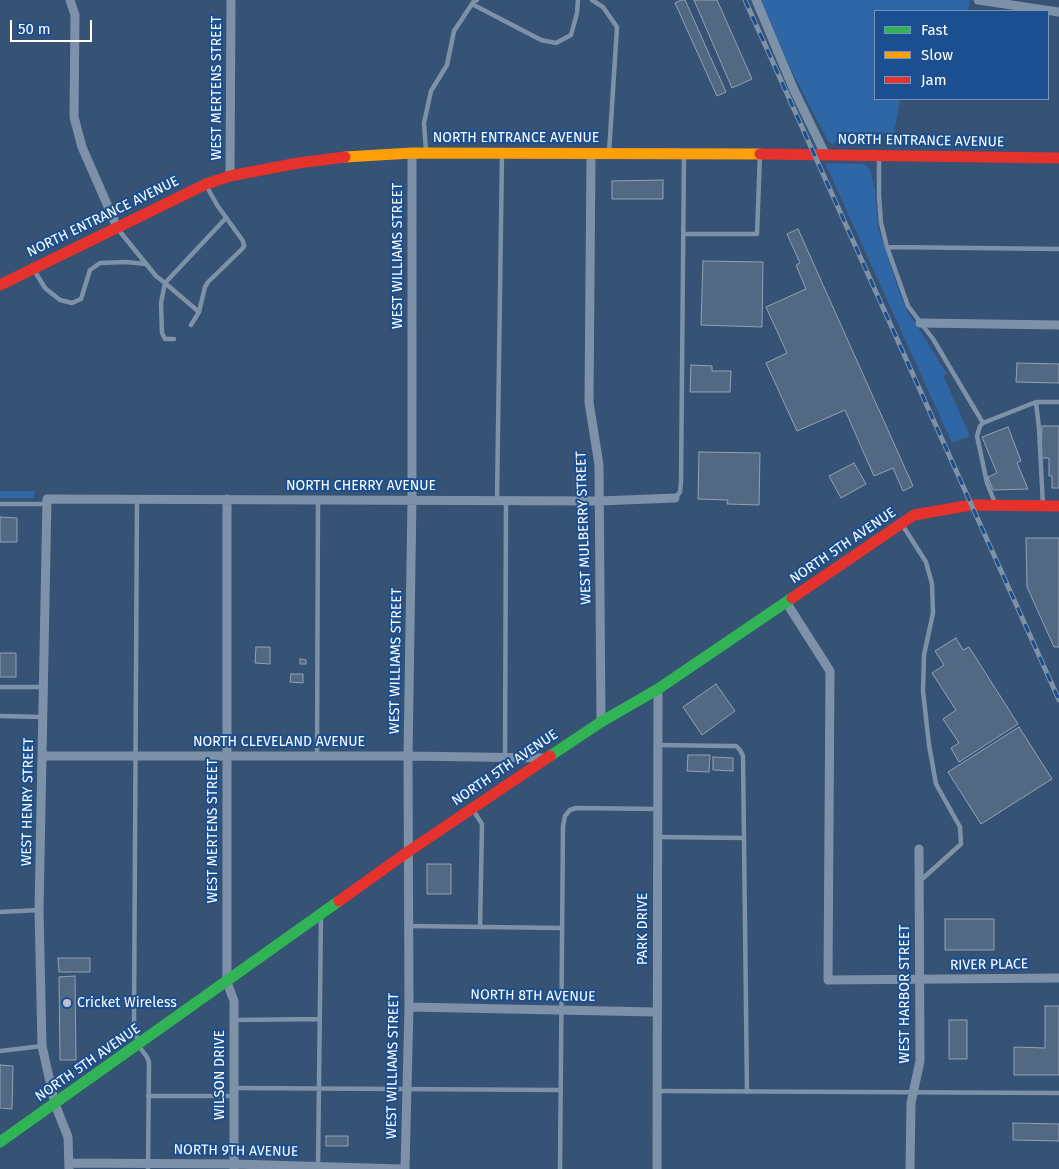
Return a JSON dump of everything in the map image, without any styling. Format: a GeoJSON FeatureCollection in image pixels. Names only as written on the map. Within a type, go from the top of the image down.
{"type":"FeatureCollection","features":[{"type":"Feature","properties":{"kind":"street"},"geometry":{"type":"LineString","coordinates":[[70,0],[75,15],[74,117],[82,147],[117,227]]}},
{"type":"Feature","properties":{"kind":"street","name":"WEST MERTENS STREET"},"geometry":{"type":"LineString","coordinates":[[230,176],[231,0]]}},
{"type":"Feature","properties":{"kind":"street"},"geometry":{"type":"LineString","coordinates":[[756,0],[794,90],[825,154]]}},
{"type":"Feature","properties":{"kind":"street"},"geometry":{"type":"LineString","coordinates":[[978,0],[1046,10]]}},
{"type":"Feature","properties":{"kind":"street","name":"NORTH ENTRANCE AVENUE"},"geometry":{"type":"LineString","coordinates":[[0,285],[206,184],[230,176],[298,163],[358,155],[412,153],[825,154],[1059,158]]}},
{"type":"Feature","properties":{"kind":"street","name":"WEST WILLIAMS STREET"},"geometry":{"type":"LineString","coordinates":[[404,1169],[409,1007],[408,756],[412,499],[412,153]]}},
{"type":"Feature","properties":{"kind":"street","name":"WEST MULBERRY STREET"},"geometry":{"type":"LineString","coordinates":[[591,154],[589,402],[599,464],[601,722]]}},
{"type":"Feature","properties":{"kind":"street"},"geometry":{"type":"LineString","coordinates":[[920,323],[1059,324]]}},
{"type":"Feature","properties":{"kind":"street","name":"NORTH CHERRY AVENUE"},"geometry":{"type":"LineString","coordinates":[[47,501],[137,499],[412,499],[599,501],[675,498]]}},
{"type":"Feature","properties":{"kind":"street","name":"WEST MERTENS STREET"},"geometry":{"type":"LineString","coordinates":[[227,499],[227,982]]}},
{"type":"Feature","properties":{"kind":"street","name":"WEST HENRY STREET"},"geometry":{"type":"LineString","coordinates":[[47,501],[39,910],[42,1046],[55,1104],[68,1137],[69,1166]]}},
{"type":"Feature","properties":{"kind":"street","name":"NORTH 5TH AVENUE"},"geometry":{"type":"LineString","coordinates":[[0,1142],[409,851],[545,758],[601,722],[658,689],[914,515],[971,505],[1059,506]]}},
{"type":"Feature","properties":{"kind":"street","name":"RIVER PLACE"},"geometry":{"type":"LineString","coordinates":[[786,602],[830,672],[828,980],[1059,978]]}},
{"type":"Feature","properties":{"kind":"street","name":"PARK DRIVE"},"geometry":{"type":"LineString","coordinates":[[657,1169],[658,689]]}},
{"type":"Feature","properties":{"kind":"street","name":"NORTH CLEVELAND AVENUE"},"geometry":{"type":"LineString","coordinates":[[43,756],[545,758]]}},
{"type":"Feature","properties":{"kind":"street","name":"WEST HARBOR STREET"},"geometry":{"type":"LineString","coordinates":[[910,1169],[911,1103],[920,1061],[919,849]]}},
{"type":"Feature","properties":{"kind":"street","name":"WILSON DRIVE"},"geometry":{"type":"LineString","coordinates":[[227,982],[234,1001],[234,1167]]}},
{"type":"Feature","properties":{"kind":"street","name":"NORTH 8TH AVENUE"},"geometry":{"type":"LineString","coordinates":[[409,1007],[656,1012]]}},
{"type":"Feature","properties":{"kind":"street","name":"NORTH 9TH AVENUE"},"geometry":{"type":"LineString","coordinates":[[69,1166],[404,1169]]}},
{"type":"Feature","properties":{"kind":"lane"},"geometry":{"type":"LineString","coordinates":[[426,153],[424,123],[431,91],[447,65],[454,32],[475,2],[541,40],[556,42],[571,35],[578,13],[578,0]]}},
{"type":"Feature","properties":{"kind":"lane"},"geometry":{"type":"LineString","coordinates":[[592,0],[603,7],[617,28],[609,154]]}},
{"type":"Feature","properties":{"kind":"lane"},"geometry":{"type":"LineString","coordinates":[[502,153],[502,501],[505,758]]}},
{"type":"Feature","properties":{"kind":"lane"},"geometry":{"type":"LineString","coordinates":[[675,498],[680,492],[681,482],[684,154]]}},
{"type":"Feature","properties":{"kind":"lane"},"geometry":{"type":"LineString","coordinates":[[684,234],[757,234],[760,154]]}},
{"type":"Feature","properties":{"kind":"lane"},"geometry":{"type":"LineString","coordinates":[[879,155],[881,223],[908,306],[947,361],[983,423]]}},
{"type":"Feature","properties":{"kind":"lane"},"geometry":{"type":"LineString","coordinates":[[190,325],[199,312],[208,282],[244,246],[243,241],[217,205],[206,184]]}},
{"type":"Feature","properties":{"kind":"lane"},"geometry":{"type":"LineString","coordinates":[[174,339],[165,339],[162,333],[161,303],[165,283],[226,218]]}},
{"type":"Feature","properties":{"kind":"lane"},"geometry":{"type":"LineString","coordinates":[[117,227],[156,276],[199,312]]}},
{"type":"Feature","properties":{"kind":"lane"},"geometry":{"type":"LineString","coordinates":[[887,246],[1059,249]]}},
{"type":"Feature","properties":{"kind":"lane"},"geometry":{"type":"LineString","coordinates":[[33,269],[46,288],[60,300],[72,304],[81,300],[90,270],[100,263],[126,262],[146,264]]}},
{"type":"Feature","properties":{"kind":"lane"},"geometry":{"type":"LineString","coordinates":[[1036,402],[1043,506]]}},
{"type":"Feature","properties":{"kind":"lane"},"geometry":{"type":"LineString","coordinates":[[996,506],[987,483],[977,431],[983,423],[1036,402],[1059,402]]}},
{"type":"Feature","properties":{"kind":"lane"},"geometry":{"type":"LineString","coordinates":[[137,499],[134,1020],[138,1045],[149,1062],[148,1166]]}},
{"type":"Feature","properties":{"kind":"lane"},"geometry":{"type":"LineString","coordinates":[[317,756],[318,499]]}},
{"type":"Feature","properties":{"kind":"lane"},"geometry":{"type":"LineString","coordinates":[[0,504],[47,501]]}},
{"type":"Feature","properties":{"kind":"lane"},"geometry":{"type":"LineString","coordinates":[[902,524],[926,562],[932,584],[933,613],[924,655],[923,691],[928,745],[936,784],[960,827],[961,844],[919,882]]}},
{"type":"Feature","properties":{"kind":"lane"},"geometry":{"type":"LineString","coordinates":[[0,686],[44,687]]}},
{"type":"Feature","properties":{"kind":"lane"},"geometry":{"type":"LineString","coordinates":[[0,716],[43,717]]}},
{"type":"Feature","properties":{"kind":"lane"},"geometry":{"type":"LineString","coordinates":[[658,745],[736,746],[744,756],[747,1092]]}},
{"type":"Feature","properties":{"kind":"lane"},"geometry":{"type":"LineString","coordinates":[[472,808],[482,824],[480,927]]}},
{"type":"Feature","properties":{"kind":"lane"},"geometry":{"type":"LineString","coordinates":[[560,1169],[563,826],[565,816],[570,810],[576,808],[658,809]]}},
{"type":"Feature","properties":{"kind":"lane"},"geometry":{"type":"LineString","coordinates":[[658,836],[744,838]]}},
{"type":"Feature","properties":{"kind":"lane"},"geometry":{"type":"LineString","coordinates":[[0,912],[39,910]]}},
{"type":"Feature","properties":{"kind":"lane"},"geometry":{"type":"LineString","coordinates":[[318,1168],[322,914]]}},
{"type":"Feature","properties":{"kind":"lane"},"geometry":{"type":"LineString","coordinates":[[409,926],[562,928]]}},
{"type":"Feature","properties":{"kind":"lane"},"geometry":{"type":"LineString","coordinates":[[234,1020],[320,1019]]}},
{"type":"Feature","properties":{"kind":"lane"},"geometry":{"type":"LineString","coordinates":[[0,1051],[42,1046]]}},
{"type":"Feature","properties":{"kind":"lane"},"geometry":{"type":"LineString","coordinates":[[148,1096],[319,1088],[561,1090]]}},
{"type":"Feature","properties":{"kind":"lane"},"geometry":{"type":"LineString","coordinates":[[656,1091],[1059,1092]]}},
{"type":"Feature","properties":{"kind":"shaded area"},"geometry":{"type":"Polygon","coordinates":[[[760,0],[970,0],[968,10],[874,10],[874,100],[900,100],[894,133],[842,132],[833,145],[828,141],[791,70],[760,0]]]}},
{"type":"Feature","properties":{"kind":"shaded area"},"geometry":{"type":"Polygon","coordinates":[[[825,163],[864,164],[870,169],[875,190],[878,227],[900,294],[908,313],[947,374],[943,375],[970,436],[952,443],[825,163]]]}},
{"type":"Feature","properties":{"kind":"shaded area"},"geometry":{"type":"Polygon","coordinates":[[[0,491],[35,491],[34,498],[0,498],[0,491]]]}},
{"type":"Feature","properties":{"kind":"building"},"geometry":{"type":"Polygon","coordinates":[[[685,0],[726,92],[717,96],[675,3],[685,0]]]}},
{"type":"Feature","properties":{"kind":"building"},"geometry":{"type":"Polygon","coordinates":[[[694,0],[717,0],[752,79],[732,88],[694,0]]]}},
{"type":"Feature","properties":{"kind":"building"},"geometry":{"type":"Polygon","coordinates":[[[663,180],[663,199],[612,199],[612,181],[663,180]]]}},
{"type":"Feature","properties":{"kind":"building"},"geometry":{"type":"Polygon","coordinates":[[[798,229],[913,486],[903,491],[893,468],[874,476],[845,410],[797,431],[766,363],[787,353],[766,307],[806,289],[796,265],[800,263],[787,234],[798,229]]]}},
{"type":"Feature","properties":{"kind":"building"},"geometry":{"type":"Polygon","coordinates":[[[703,261],[763,262],[762,327],[701,325],[703,261]]]}},
{"type":"Feature","properties":{"kind":"building"},"geometry":{"type":"Polygon","coordinates":[[[1017,363],[1059,364],[1059,383],[1016,382],[1017,363]]]}},
{"type":"Feature","properties":{"kind":"building"},"geometry":{"type":"Polygon","coordinates":[[[691,365],[712,366],[712,371],[731,371],[730,392],[690,392],[691,365]]]}},
{"type":"Feature","properties":{"kind":"building"},"geometry":{"type":"Polygon","coordinates":[[[1042,426],[1059,426],[1059,488],[1052,488],[1052,476],[1049,476],[1049,458],[1041,458],[1042,426]]]}},
{"type":"Feature","properties":{"kind":"building"},"geometry":{"type":"Polygon","coordinates":[[[1008,427],[1021,461],[1017,463],[1028,489],[993,490],[988,477],[997,473],[982,437],[1008,427]]]}},
{"type":"Feature","properties":{"kind":"building"},"geometry":{"type":"Polygon","coordinates":[[[699,452],[760,453],[759,505],[727,504],[728,500],[698,499],[699,452]]]}},
{"type":"Feature","properties":{"kind":"building"},"geometry":{"type":"Polygon","coordinates":[[[854,463],[866,484],[841,498],[829,476],[854,463]]]}},
{"type":"Feature","properties":{"kind":"building"},"geometry":{"type":"Polygon","coordinates":[[[0,517],[17,518],[17,542],[0,542],[0,517]]]}},
{"type":"Feature","properties":{"kind":"building"},"geometry":{"type":"Polygon","coordinates":[[[1026,538],[1059,538],[1059,647],[1054,647],[1027,587],[1026,538]]]}},
{"type":"Feature","properties":{"kind":"building"},"geometry":{"type":"Polygon","coordinates":[[[956,638],[963,650],[969,647],[1018,724],[959,762],[951,748],[959,743],[943,719],[956,710],[932,673],[944,665],[935,651],[956,638]]]}},
{"type":"Feature","properties":{"kind":"building"},"geometry":{"type":"Polygon","coordinates":[[[256,647],[270,647],[270,664],[255,663],[256,647]]]}},
{"type":"Feature","properties":{"kind":"building"},"geometry":{"type":"Polygon","coordinates":[[[0,653],[16,653],[16,677],[0,677],[0,653]]]}},
{"type":"Feature","properties":{"kind":"building"},"geometry":{"type":"Polygon","coordinates":[[[300,659],[306,660],[306,664],[300,664],[300,659]]]}},
{"type":"Feature","properties":{"kind":"building"},"geometry":{"type":"Polygon","coordinates":[[[291,674],[303,674],[303,683],[290,682],[291,674]]]}},
{"type":"Feature","properties":{"kind":"building"},"geometry":{"type":"Polygon","coordinates":[[[716,684],[735,711],[702,735],[683,707],[716,684]]]}},
{"type":"Feature","properties":{"kind":"building"},"geometry":{"type":"Polygon","coordinates":[[[1019,727],[1052,779],[981,824],[948,772],[1019,727]]]}},
{"type":"Feature","properties":{"kind":"building"},"geometry":{"type":"Polygon","coordinates":[[[688,755],[710,755],[709,772],[687,771],[688,755]]]}},
{"type":"Feature","properties":{"kind":"building"},"geometry":{"type":"Polygon","coordinates":[[[713,757],[733,758],[733,771],[713,770],[713,757]]]}},
{"type":"Feature","properties":{"kind":"building"},"geometry":{"type":"Polygon","coordinates":[[[427,864],[451,864],[451,894],[427,894],[427,864]]]}},
{"type":"Feature","properties":{"kind":"building"},"geometry":{"type":"Polygon","coordinates":[[[945,919],[994,919],[994,950],[945,950],[945,919]]]}},
{"type":"Feature","properties":{"kind":"building"},"geometry":{"type":"Polygon","coordinates":[[[58,958],[90,958],[90,972],[59,972],[58,958]]]}},
{"type":"Feature","properties":{"kind":"building"},"geometry":{"type":"Polygon","coordinates":[[[75,976],[76,1060],[60,1060],[59,977],[75,976]]]}},
{"type":"Feature","properties":{"kind":"building"},"geometry":{"type":"Polygon","coordinates":[[[1045,1006],[1059,1006],[1059,1075],[1014,1075],[1014,1047],[1045,1048],[1045,1006]]]}},
{"type":"Feature","properties":{"kind":"building"},"geometry":{"type":"Polygon","coordinates":[[[949,1020],[967,1020],[967,1059],[949,1059],[949,1020]]]}},
{"type":"Feature","properties":{"kind":"building"},"geometry":{"type":"Polygon","coordinates":[[[0,1065],[13,1066],[12,1109],[0,1108],[0,1065]]]}},
{"type":"Feature","properties":{"kind":"building"},"geometry":{"type":"Polygon","coordinates":[[[1013,1123],[1059,1124],[1059,1141],[1013,1140],[1013,1123]]]}},
{"type":"Feature","properties":{"kind":"building"},"geometry":{"type":"Polygon","coordinates":[[[326,1136],[348,1136],[348,1146],[326,1146],[326,1136]]]}},
{"type":"Feature","properties":{"kind":"railway"},"geometry":{"type":"LineString","coordinates":[[745,0],[1059,700]]}},
{"type":"Feature","properties":{"kind":"traffic: fast"},"geometry":{"type":"LineString","coordinates":[[550,756],[601,722],[658,689],[792,598]]}},
{"type":"Feature","properties":{"kind":"traffic: fast"},"geometry":{"type":"LineString","coordinates":[[0,1142],[339,901]]}},
{"type":"Feature","properties":{"kind":"traffic: slow"},"geometry":{"type":"LineString","coordinates":[[345,157],[412,153],[760,154]]}},
{"type":"Feature","properties":{"kind":"traffic: jam"},"geometry":{"type":"LineString","coordinates":[[760,154],[1059,158]]}},
{"type":"Feature","properties":{"kind":"traffic: jam"},"geometry":{"type":"LineString","coordinates":[[0,285],[206,184],[230,176],[298,163],[345,157]]}},
{"type":"Feature","properties":{"kind":"traffic: jam"},"geometry":{"type":"LineString","coordinates":[[792,598],[914,515],[971,505],[1059,506]]}},
{"type":"Feature","properties":{"kind":"traffic: jam"},"geometry":{"type":"LineString","coordinates":[[339,901],[409,851],[550,756]]}},
{"type":"Feature","properties":{"kind":"place","name":"Cricket Wireless"},"geometry":{"type":"Point","coordinates":[67,1003]}}]}
